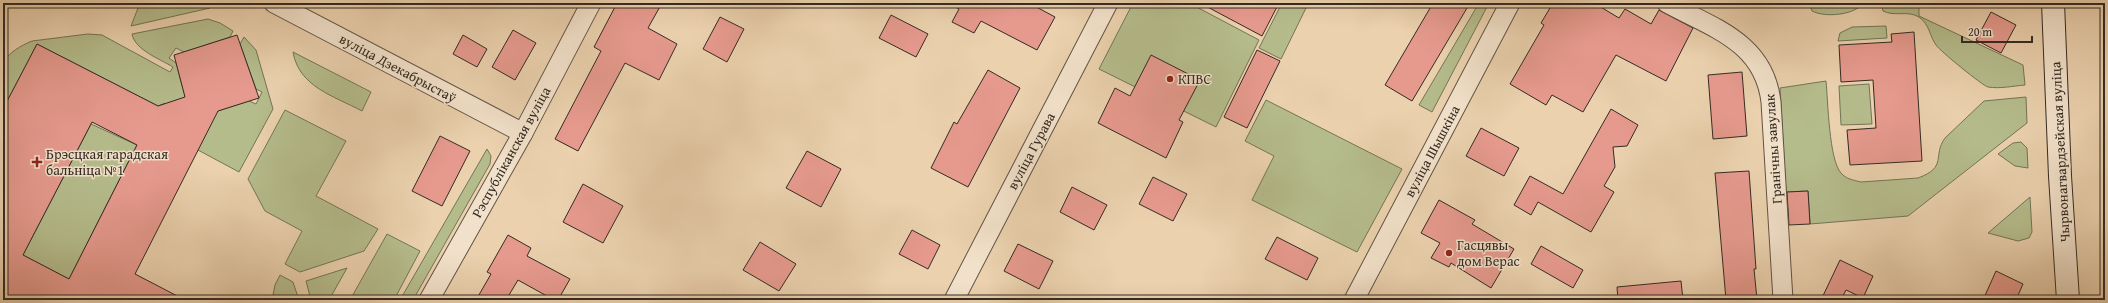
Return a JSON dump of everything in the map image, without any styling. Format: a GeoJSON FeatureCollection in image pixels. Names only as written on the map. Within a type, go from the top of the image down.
{"type":"FeatureCollection","features":[{"type":"Feature","properties":{"kind":"main road","name":"Чырвонагвардзейская вуліца"},"geometry":{"type":"LineString","coordinates":[[2053,3],[2060,176],[2068,300]]}},
{"type":"Feature","properties":{"kind":"street","name":"вуліца Дзекабрыстаў"},"geometry":{"type":"LineString","coordinates":[[274,3],[523,133]]}},
{"type":"Feature","properties":{"kind":"street","name":"Рэспубліканская вуліца"},"geometry":{"type":"LineString","coordinates":[[429,300],[523,133],[591,3]]}},
{"type":"Feature","properties":{"kind":"street","name":"вуліца Гурава"},"geometry":{"type":"LineString","coordinates":[[954,300],[1108,3]]}},
{"type":"Feature","properties":{"kind":"street","name":"вуліца Шышкіна"},"geometry":{"type":"LineString","coordinates":[[1354,300],[1510,3]]}},
{"type":"Feature","properties":{"kind":"street","name":"Гранічны завулак"},"geometry":{"type":"LineString","coordinates":[[1667,3],[1730,37],[1745,47],[1756,59],[1764,74],[1771,102],[1783,300]]}},
{"type":"Feature","properties":{"kind":"green space"},"geometry":{"type":"Polygon","coordinates":[[[140,3],[201,3],[210,8],[131,26],[140,3]]]}},
{"type":"Feature","properties":{"kind":"green space"},"geometry":{"type":"Polygon","coordinates":[[[1133,3],[1189,3],[1259,40],[1216,127],[1099,69],[1133,3]]]}},
{"type":"Feature","properties":{"kind":"green space"},"geometry":{"type":"Polygon","coordinates":[[[1282,3],[1306,3],[1306,8],[1281,59],[1259,48],[1282,3]]]}},
{"type":"Feature","properties":{"kind":"green space"},"geometry":{"type":"Polygon","coordinates":[[[1479,3],[1489,3],[1432,112],[1419,105],[1479,3]]]}},
{"type":"Feature","properties":{"kind":"green space"},"geometry":{"type":"Polygon","coordinates":[[[1809,3],[1864,3],[1847,13],[1832,15],[1812,11],[1809,3]]]}},
{"type":"Feature","properties":{"kind":"green space"},"geometry":{"type":"Polygon","coordinates":[[[1881,3],[1919,3],[1919,16],[2023,65],[2025,85],[1997,88],[1984,85],[1936,45],[1923,20],[1910,14],[1888,13],[1883,11],[1881,3]]]}},
{"type":"Feature","properties":{"kind":"green space"},"geometry":{"type":"Polygon","coordinates":[[[208,19],[220,23],[233,31],[230,37],[184,52],[176,48],[169,58],[176,63],[189,111],[168,111],[165,103],[158,106],[37,44],[3,109],[3,62],[12,52],[32,41],[88,34],[102,35],[170,72],[173,67],[138,45],[132,34],[208,19]]]}},
{"type":"Feature","properties":{"kind":"green space"},"geometry":{"type":"Polygon","coordinates":[[[1886,26],[1887,38],[1838,41],[1840,33],[1852,27],[1886,26]]]}},
{"type":"Feature","properties":{"kind":"green space"},"geometry":{"type":"Polygon","coordinates":[[[244,37],[256,50],[273,109],[239,172],[198,150],[199,117],[249,101],[256,104],[262,92],[256,89],[240,44],[244,37]]]}},
{"type":"Feature","properties":{"kind":"green space"},"geometry":{"type":"Polygon","coordinates":[[[293,52],[371,92],[362,111],[329,95],[310,82],[302,74],[293,52]]]}},
{"type":"Feature","properties":{"kind":"green space"},"geometry":{"type":"Polygon","coordinates":[[[1826,81],[1828,115],[1834,156],[1837,166],[1845,177],[1861,182],[1918,178],[1927,174],[1933,170],[1938,161],[1941,144],[1945,138],[1984,101],[2026,97],[2027,123],[1908,216],[1810,224],[1808,191],[1786,192],[1780,88],[1826,81]]]}},
{"type":"Feature","properties":{"kind":"green space"},"geometry":{"type":"Polygon","coordinates":[[[1869,84],[1872,124],[1841,125],[1839,86],[1869,84]]]}},
{"type":"Feature","properties":{"kind":"green space"},"geometry":{"type":"Polygon","coordinates":[[[1266,100],[1402,169],[1357,252],[1252,200],[1274,156],[1245,141],[1266,100]]]}},
{"type":"Feature","properties":{"kind":"green space"},"geometry":{"type":"Polygon","coordinates":[[[285,110],[346,141],[316,196],[378,229],[364,251],[300,272],[285,264],[302,231],[265,211],[248,179],[285,110]]]}},
{"type":"Feature","properties":{"kind":"green space"},"geometry":{"type":"Polygon","coordinates":[[[91,124],[137,145],[69,279],[23,255],[91,124]]]}},
{"type":"Feature","properties":{"kind":"green space"},"geometry":{"type":"Polygon","coordinates":[[[2021,142],[2027,148],[2028,168],[2015,166],[1998,154],[2013,143],[2021,142]]]}},
{"type":"Feature","properties":{"kind":"green space"},"geometry":{"type":"Polygon","coordinates":[[[487,149],[491,156],[490,164],[413,300],[400,300],[487,149]]]}},
{"type":"Feature","properties":{"kind":"green space"},"geometry":{"type":"Polygon","coordinates":[[[2030,197],[2032,232],[2029,238],[2018,241],[1988,233],[2030,197]]]}},
{"type":"Feature","properties":{"kind":"green space"},"geometry":{"type":"Polygon","coordinates":[[[387,234],[420,251],[394,300],[350,300],[387,234]]]}},
{"type":"Feature","properties":{"kind":"green space"},"geometry":{"type":"Polygon","coordinates":[[[347,268],[329,300],[311,300],[306,281],[347,268]]]}},
{"type":"Feature","properties":{"kind":"green space"},"geometry":{"type":"Polygon","coordinates":[[[280,275],[293,282],[299,300],[272,300],[275,285],[280,275]]]}},
{"type":"Feature","properties":{"kind":"building"},"geometry":{"type":"Polygon","coordinates":[[[617,3],[662,3],[648,28],[677,44],[659,80],[625,63],[578,151],[555,139],[601,51],[594,47],[617,3]]]}},
{"type":"Feature","properties":{"kind":"building"},"geometry":{"type":"Polygon","coordinates":[[[948,3],[1029,3],[1055,17],[1037,50],[981,21],[974,33],[952,22],[959,9],[948,3]]]}},
{"type":"Feature","properties":{"kind":"building"},"geometry":{"type":"Polygon","coordinates":[[[1200,3],[1279,3],[1262,36],[1200,3]]]}},
{"type":"Feature","properties":{"kind":"building"},"geometry":{"type":"Polygon","coordinates":[[[1433,3],[1470,3],[1412,101],[1385,85],[1433,3]]]}},
{"type":"Feature","properties":{"kind":"building"},"geometry":{"type":"Polygon","coordinates":[[[1553,3],[1594,3],[1619,18],[1625,9],[1651,24],[1659,10],[1693,28],[1666,81],[1616,55],[1583,112],[1552,95],[1546,105],[1510,84],[1544,25],[1541,23],[1553,3]]]}},
{"type":"Feature","properties":{"kind":"building"},"geometry":{"type":"Polygon","coordinates":[[[1991,12],[2016,25],[2001,53],[1976,40],[1991,12]]]}},
{"type":"Feature","properties":{"kind":"building"},"geometry":{"type":"Polygon","coordinates":[[[891,15],[928,34],[916,57],[879,38],[891,15]]]}},
{"type":"Feature","properties":{"kind":"building"},"geometry":{"type":"Polygon","coordinates":[[[720,17],[744,29],[727,62],[703,49],[720,17]]]}},
{"type":"Feature","properties":{"kind":"building"},"geometry":{"type":"Polygon","coordinates":[[[513,30],[536,43],[515,80],[492,67],[513,30]]]}},
{"type":"Feature","properties":{"kind":"building"},"geometry":{"type":"Polygon","coordinates":[[[1914,32],[1922,161],[1850,165],[1847,130],[1876,128],[1873,80],[1841,82],[1839,45],[1892,42],[1891,34],[1914,32]]]}},
{"type":"Feature","properties":{"kind":"building","name":"Брэсцкая гарадская бальніца №1"},"geometry":{"type":"Polygon","coordinates":[[[237,35],[259,98],[218,111],[135,274],[185,300],[3,300],[3,109],[37,44],[158,106],[185,97],[174,55],[237,35]],[[92,122],[23,255],[69,279],[137,145],[92,122]]]}},
{"type":"Feature","properties":{"kind":"building"},"geometry":{"type":"Polygon","coordinates":[[[463,35],[487,49],[477,67],[453,54],[463,35]]]}},
{"type":"Feature","properties":{"kind":"building"},"geometry":{"type":"Polygon","coordinates":[[[1257,50],[1280,61],[1247,128],[1224,117],[1257,50]]]}},
{"type":"Feature","properties":{"kind":"building"},"geometry":{"type":"Polygon","coordinates":[[[1151,55],[1200,80],[1179,120],[1183,122],[1166,158],[1098,123],[1115,88],[1130,96],[1151,55]]]}},
{"type":"Feature","properties":{"kind":"building"},"geometry":{"type":"Polygon","coordinates":[[[988,70],[1020,88],[968,187],[931,168],[954,122],[957,124],[988,70]]]}},
{"type":"Feature","properties":{"kind":"building"},"geometry":{"type":"Polygon","coordinates":[[[1742,72],[1747,136],[1713,139],[1708,75],[1742,72]]]}},
{"type":"Feature","properties":{"kind":"building"},"geometry":{"type":"Polygon","coordinates":[[[1611,109],[1638,125],[1627,146],[1613,147],[1615,167],[1604,186],[1614,192],[1591,232],[1538,202],[1531,215],[1514,205],[1530,176],[1563,194],[1611,109]]]}},
{"type":"Feature","properties":{"kind":"building"},"geometry":{"type":"Polygon","coordinates":[[[1481,128],[1519,148],[1504,176],[1466,156],[1481,128]]]}},
{"type":"Feature","properties":{"kind":"building"},"geometry":{"type":"Polygon","coordinates":[[[440,136],[470,151],[442,206],[412,191],[440,136]]]}},
{"type":"Feature","properties":{"kind":"building"},"geometry":{"type":"Polygon","coordinates":[[[807,151],[841,169],[821,207],[786,188],[807,151]]]}},
{"type":"Feature","properties":{"kind":"building"},"geometry":{"type":"Polygon","coordinates":[[[1749,171],[1757,300],[1726,300],[1715,173],[1749,171]]]}},
{"type":"Feature","properties":{"kind":"building"},"geometry":{"type":"Polygon","coordinates":[[[1153,177],[1187,194],[1173,221],[1139,204],[1153,177]]]}},
{"type":"Feature","properties":{"kind":"building"},"geometry":{"type":"Polygon","coordinates":[[[583,184],[623,206],[603,243],[563,222],[583,184]]]}},
{"type":"Feature","properties":{"kind":"building"},"geometry":{"type":"Polygon","coordinates":[[[1072,187],[1107,205],[1094,230],[1060,212],[1072,187]]]}},
{"type":"Feature","properties":{"kind":"building"},"geometry":{"type":"Polygon","coordinates":[[[1808,191],[1810,224],[1789,225],[1787,192],[1808,191]]]}},
{"type":"Feature","properties":{"kind":"building"},"geometry":{"type":"Polygon","coordinates":[[[1439,200],[1475,220],[1472,224],[1514,249],[1491,288],[1451,263],[1449,267],[1431,258],[1440,243],[1421,233],[1439,200]]]}},
{"type":"Feature","properties":{"kind":"building"},"geometry":{"type":"Polygon","coordinates":[[[912,230],[940,245],[928,269],[899,254],[912,230]]]}},
{"type":"Feature","properties":{"kind":"building"},"geometry":{"type":"Polygon","coordinates":[[[508,235],[531,248],[527,256],[570,279],[558,300],[554,300],[518,280],[506,300],[476,300],[491,274],[487,272],[508,235]]]}},
{"type":"Feature","properties":{"kind":"building"},"geometry":{"type":"Polygon","coordinates":[[[1277,237],[1318,258],[1307,280],[1265,259],[1277,237]]]}},
{"type":"Feature","properties":{"kind":"building"},"geometry":{"type":"Polygon","coordinates":[[[760,242],[796,264],[779,291],[743,270],[760,242]]]}},
{"type":"Feature","properties":{"kind":"building"},"geometry":{"type":"Polygon","coordinates":[[[1018,244],[1053,261],[1039,289],[1004,271],[1018,244]]]}},
{"type":"Feature","properties":{"kind":"building"},"geometry":{"type":"Polygon","coordinates":[[[1541,246],[1583,270],[1573,288],[1531,264],[1541,246]]]}},
{"type":"Feature","properties":{"kind":"building"},"geometry":{"type":"Polygon","coordinates":[[[1840,260],[1873,276],[1863,298],[1846,290],[1841,300],[1821,300],[1840,260]]]}},
{"type":"Feature","properties":{"kind":"building"},"geometry":{"type":"Polygon","coordinates":[[[1996,271],[2023,284],[2016,300],[1983,300],[1996,271]]]}},
{"type":"Feature","properties":{"kind":"building"},"geometry":{"type":"Polygon","coordinates":[[[1681,281],[1683,300],[1618,300],[1617,287],[1681,281]]]}},
{"type":"Feature","properties":{"kind":"place","name":"КПВС"},"geometry":{"type":"Point","coordinates":[1170,79]}},
{"type":"Feature","properties":{"kind":"place","name":"Брэсцкая гарадская бальніца №1"},"geometry":{"type":"Point","coordinates":[37,162]}},
{"type":"Feature","properties":{"kind":"place","name":"Гасцявы дом Верас"},"geometry":{"type":"Point","coordinates":[1449,253]}}]}
